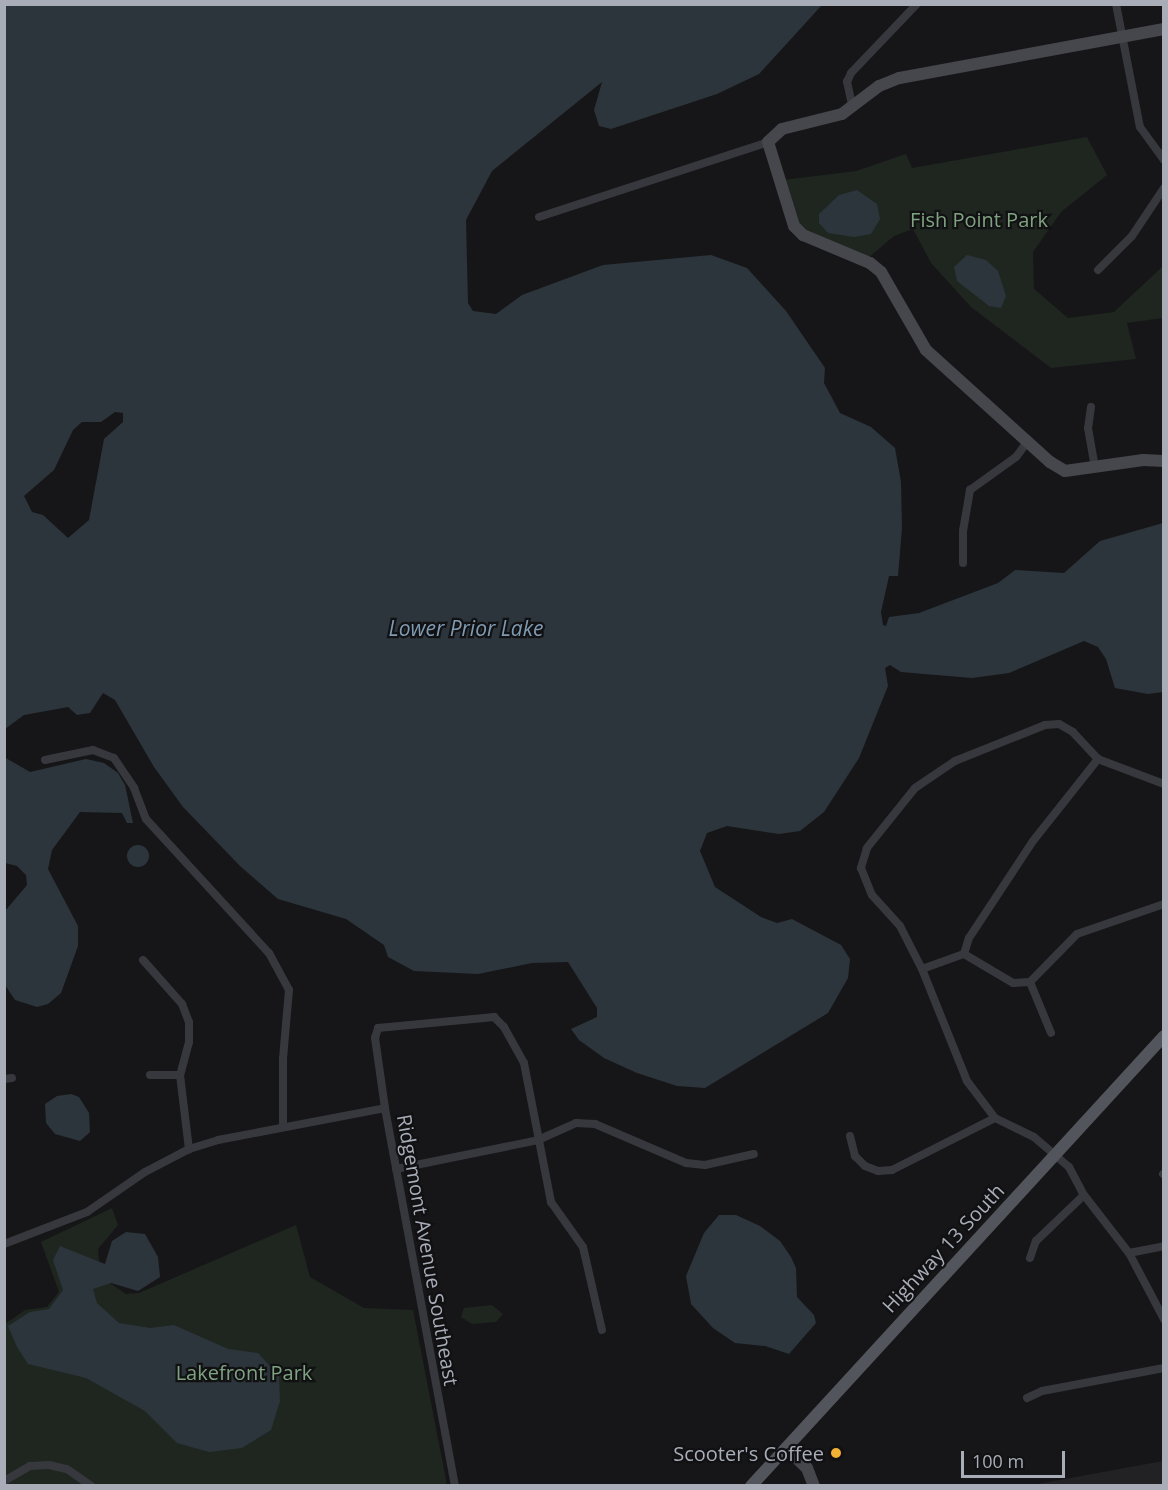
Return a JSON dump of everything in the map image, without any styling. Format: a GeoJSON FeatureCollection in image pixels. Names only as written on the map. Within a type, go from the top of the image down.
{"type":"FeatureCollection","features":[{"type":"Feature","properties":{"kind":"main road","name":"Highway 13 South"},"geometry":{"type":"LineString","coordinates":[[751,1485],[1164,1036]]}},
{"type":"Feature","properties":{"kind":"street"},"geometry":{"type":"LineString","coordinates":[[852,105],[848,82],[851,73],[916,4]]}},
{"type":"Feature","properties":{"kind":"street"},"geometry":{"type":"LineString","coordinates":[[1116,4],[1140,127],[1164,160]]}},
{"type":"Feature","properties":{"kind":"street"},"geometry":{"type":"LineString","coordinates":[[539,218],[768,142],[782,129],[834,118],[899,78],[1164,29]]}},
{"type":"Feature","properties":{"kind":"street"},"geometry":{"type":"LineString","coordinates":[[768,142],[794,226],[803,235],[870,263],[881,272],[926,350],[1050,462],[1065,471],[1143,460],[1164,461]]}},
{"type":"Feature","properties":{"kind":"street"},"geometry":{"type":"LineString","coordinates":[[1098,270],[1132,236],[1164,188]]}},
{"type":"Feature","properties":{"kind":"street"},"geometry":{"type":"LineString","coordinates":[[1091,407],[1088,428],[1095,467]]}},
{"type":"Feature","properties":{"kind":"street"},"geometry":{"type":"LineString","coordinates":[[963,563],[969,490],[1016,457],[1028,441]]}},
{"type":"Feature","properties":{"kind":"street"},"geometry":{"type":"LineString","coordinates":[[1164,784],[1098,759],[1073,732],[1059,724],[1045,725],[955,761],[915,788],[867,848],[861,868],[872,896],[900,926],[922,969],[967,1081],[995,1118],[1056,1154],[1069,1167],[1084,1195],[1129,1253],[1164,1319]]}},
{"type":"Feature","properties":{"kind":"street"},"geometry":{"type":"LineString","coordinates":[[45,760],[93,750],[114,758],[134,788],[146,819],[269,952],[289,990],[283,1058],[283,1126]]}},
{"type":"Feature","properties":{"kind":"street"},"geometry":{"type":"LineString","coordinates":[[964,954],[969,939],[1033,841],[1098,759]]}},
{"type":"Feature","properties":{"kind":"street"},"geometry":{"type":"LineString","coordinates":[[964,954],[1013,983],[1030,982],[1077,934],[1164,904]]}},
{"type":"Feature","properties":{"kind":"street"},"geometry":{"type":"LineString","coordinates":[[922,969],[964,954]]}},
{"type":"Feature","properties":{"kind":"street"},"geometry":{"type":"LineString","coordinates":[[143,960],[182,1004],[189,1022],[189,1042],[180,1075],[189,1149]]}},
{"type":"Feature","properties":{"kind":"street"},"geometry":{"type":"LineString","coordinates":[[1030,982],[1051,1033]]}},
{"type":"Feature","properties":{"kind":"street","name":"Ridgemont Avenue Southeast"},"geometry":{"type":"LineString","coordinates":[[455,1485],[385,1108],[374,1032],[383,1025],[494,1017],[504,1027],[524,1063],[538,1140]]}},
{"type":"Feature","properties":{"kind":"street"},"geometry":{"type":"LineString","coordinates":[[150,1075],[180,1075]]}},
{"type":"Feature","properties":{"kind":"street"},"geometry":{"type":"LineString","coordinates":[[4,1244],[87,1212],[145,1172],[189,1149],[283,1126],[385,1108]]}},
{"type":"Feature","properties":{"kind":"street"},"geometry":{"type":"LineString","coordinates":[[850,1136],[855,1156],[865,1166],[892,1170],[995,1118]]}},
{"type":"Feature","properties":{"kind":"street"},"geometry":{"type":"LineString","coordinates":[[396,1169],[538,1140],[576,1123],[595,1124],[686,1163],[705,1165],[754,1154]]}},
{"type":"Feature","properties":{"kind":"street"},"geometry":{"type":"LineString","coordinates":[[538,1140],[551,1202],[589,1262],[602,1330]]}},
{"type":"Feature","properties":{"kind":"street"},"geometry":{"type":"LineString","coordinates":[[1030,1258],[1036,1241],[1084,1195]]}},
{"type":"Feature","properties":{"kind":"street"},"geometry":{"type":"LineString","coordinates":[[1129,1253],[1164,1246]]}},
{"type":"Feature","properties":{"kind":"street"},"geometry":{"type":"LineString","coordinates":[[1027,1398],[1042,1390],[1164,1368]]}},
{"type":"Feature","properties":{"kind":"street"},"geometry":{"type":"LineString","coordinates":[[786,1448],[807,1468],[814,1485]]}},
{"type":"Feature","properties":{"kind":"street"},"geometry":{"type":"LineString","coordinates":[[4,1481],[14,1472],[49,1465],[67,1468],[91,1485]]}},
{"type":"Feature","properties":{"kind":"shaded area"},"geometry":{"type":"Polygon","coordinates":[[[1163,1461],[1163,1485],[1032,1485],[1163,1461]]]}},
{"type":"Feature","properties":{"kind":"green space","name":"Fish Point Park"},"geometry":{"type":"Polygon","coordinates":[[[1087,137],[1107,175],[1061,212],[1033,252],[1034,289],[1068,318],[1114,312],[1163,266],[1163,318],[1127,323],[1136,359],[1051,368],[971,307],[931,263],[913,229],[894,236],[868,258],[806,232],[799,224],[783,180],[856,171],[906,154],[912,168],[1087,137]]]}},
{"type":"Feature","properties":{"kind":"green space","name":"Lakefront Park"},"geometry":{"type":"Polygon","coordinates":[[[112,1208],[118,1225],[98,1249],[99,1260],[104,1279],[126,1294],[139,1293],[296,1225],[310,1277],[364,1308],[413,1310],[447,1485],[5,1486],[5,1324],[25,1310],[47,1307],[59,1292],[41,1242],[112,1208]]]}},
{"type":"Feature","properties":{"kind":"green space"},"geometry":{"type":"Polygon","coordinates":[[[492,1305],[503,1314],[496,1322],[472,1324],[461,1317],[464,1308],[492,1305]]]}},
{"type":"Feature","properties":{"kind":"water","name":"Lower Prior Lake"},"geometry":{"type":"Polygon","coordinates":[[[5,4],[822,5],[759,74],[717,94],[611,129],[599,126],[594,110],[602,82],[492,171],[466,220],[468,303],[473,311],[496,314],[522,295],[603,265],[711,255],[747,268],[786,311],[825,368],[824,383],[840,413],[871,427],[895,448],[901,482],[902,528],[898,576],[889,576],[881,612],[883,625],[886,626],[889,617],[919,613],[998,583],[1015,570],[1064,573],[1100,541],[1163,523],[1163,692],[1148,694],[1115,688],[1106,659],[1098,647],[1084,641],[1009,673],[972,678],[901,672],[890,665],[885,668],[888,686],[859,758],[824,812],[800,831],[779,834],[727,826],[707,833],[700,851],[715,887],[761,917],[777,923],[792,919],[841,945],[850,959],[848,978],[828,1013],[705,1088],[677,1086],[637,1073],[604,1058],[579,1040],[571,1029],[597,1017],[597,1008],[568,962],[532,963],[478,974],[414,971],[388,957],[384,945],[346,919],[278,899],[240,866],[183,807],[154,767],[115,700],[103,693],[90,713],[77,715],[68,707],[24,715],[5,729],[5,4]],[[115,412],[101,422],[82,422],[73,430],[54,470],[24,496],[32,512],[43,515],[68,538],[89,520],[104,439],[123,422],[123,413],[115,412]]]}},
{"type":"Feature","properties":{"kind":"water"},"geometry":{"type":"Polygon","coordinates":[[[857,190],[877,204],[880,219],[871,234],[854,237],[828,233],[819,223],[819,214],[839,195],[857,190]]]}},
{"type":"Feature","properties":{"kind":"water"},"geometry":{"type":"Polygon","coordinates":[[[967,255],[986,260],[998,271],[1006,296],[1001,308],[989,306],[957,281],[954,267],[967,255]]]}},
{"type":"Feature","properties":{"kind":"water"},"geometry":{"type":"Polygon","coordinates":[[[4,757],[30,772],[86,759],[104,763],[118,773],[125,785],[133,823],[127,823],[122,813],[80,812],[52,850],[48,869],[78,926],[78,946],[61,993],[48,1004],[37,1007],[15,1000],[5,985],[5,911],[27,885],[26,875],[17,866],[5,863],[4,757]]]}},
{"type":"Feature","properties":{"kind":"water"},"geometry":{"type":"Polygon","coordinates":[[[138,845],[146,848],[149,856],[146,864],[138,867],[130,864],[127,856],[130,848],[138,845]]]}},
{"type":"Feature","properties":{"kind":"water"},"geometry":{"type":"Polygon","coordinates":[[[71,1094],[79,1097],[89,1113],[90,1132],[80,1141],[55,1134],[46,1123],[45,1104],[57,1096],[71,1094]]]}},
{"type":"Feature","properties":{"kind":"water"},"geometry":{"type":"Polygon","coordinates":[[[719,1215],[736,1215],[760,1226],[780,1241],[791,1257],[796,1268],[797,1297],[814,1315],[816,1323],[789,1354],[765,1346],[735,1343],[713,1328],[691,1304],[686,1276],[704,1233],[719,1215]]]}},
{"type":"Feature","properties":{"kind":"water"},"geometry":{"type":"Polygon","coordinates":[[[126,1232],[145,1234],[158,1257],[160,1277],[138,1291],[111,1283],[93,1289],[97,1303],[119,1323],[150,1328],[174,1325],[228,1349],[258,1353],[279,1376],[280,1401],[271,1430],[242,1448],[209,1452],[177,1443],[145,1411],[86,1378],[28,1364],[17,1347],[8,1326],[30,1312],[49,1309],[63,1290],[53,1260],[60,1246],[105,1264],[112,1241],[126,1232]]]}},
{"type":"Feature","properties":{"kind":"place","name":"Scooter's Coffee"},"geometry":{"type":"Point","coordinates":[836,1453]}}]}
